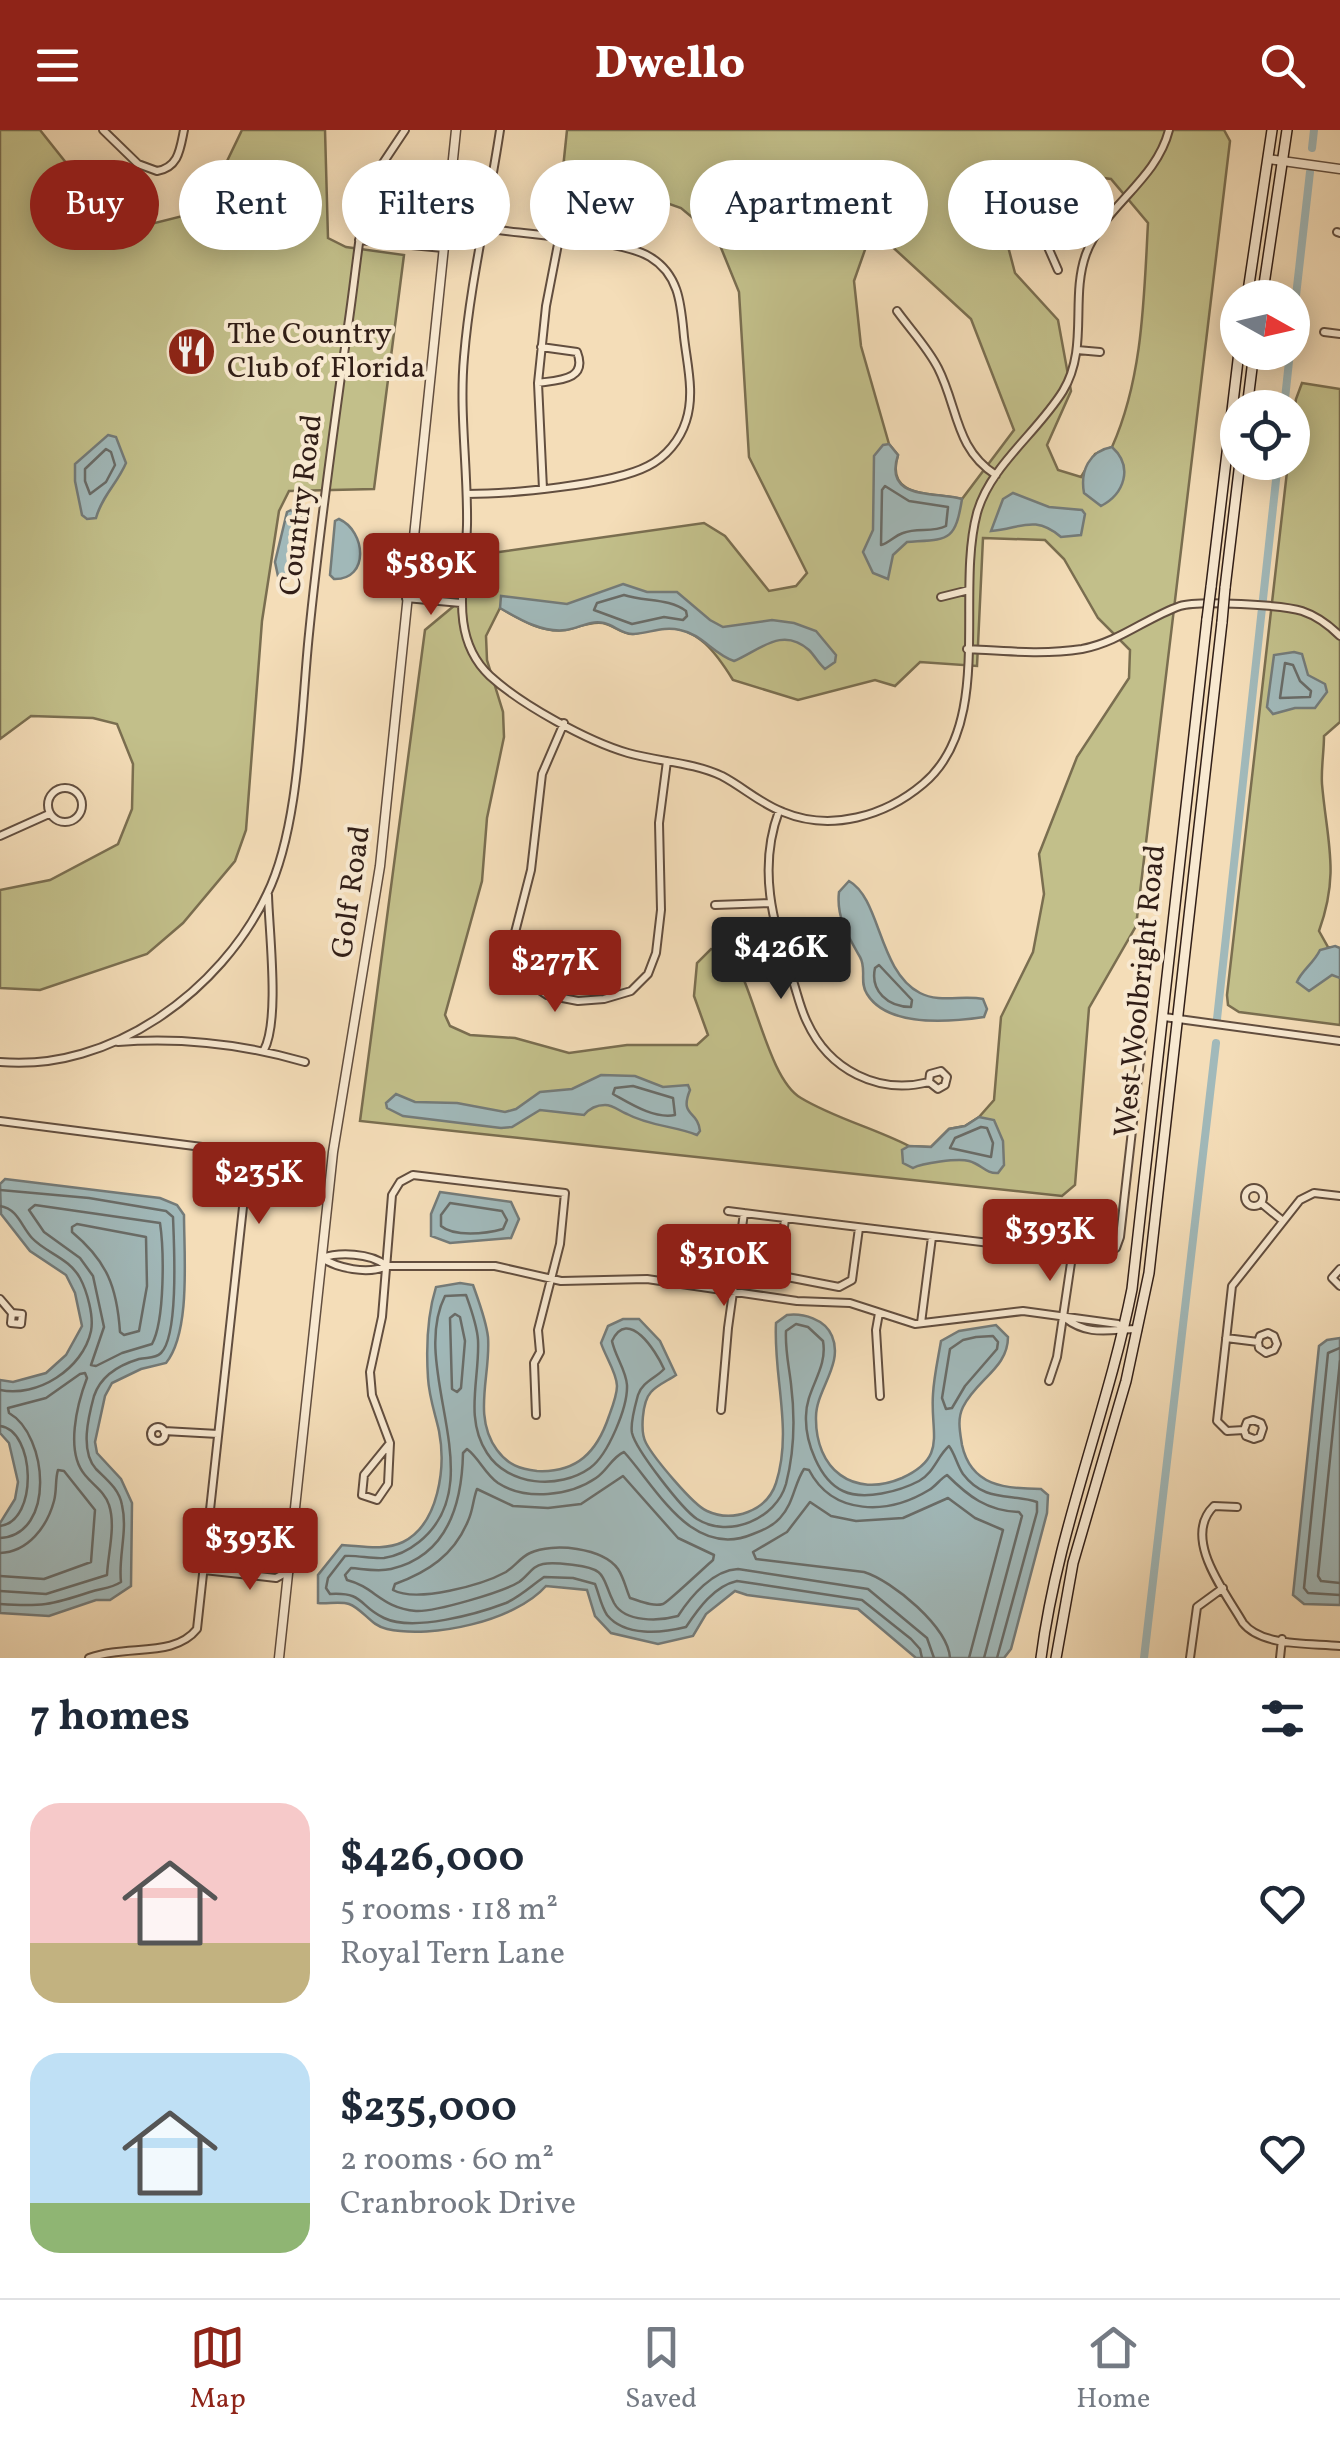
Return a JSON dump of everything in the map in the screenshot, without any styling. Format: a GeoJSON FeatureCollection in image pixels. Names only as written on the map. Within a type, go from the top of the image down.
{"type":"FeatureCollection","features":[{"type":"Feature","properties":{"kind":"main road"},"geometry":{"type":"LineString","coordinates":[[1249,280],[1272,130]]}},
{"type":"Feature","properties":{"kind":"main road"},"geometry":{"type":"LineString","coordinates":[[1265,280],[1286,130]]}},
{"type":"Feature","properties":{"kind":"main road","name":"West Woolbright Road"},"geometry":{"type":"LineString","coordinates":[[1041,1658],[1057,1567],[1124,1329],[1138,1248],[1237,370]]}},
{"type":"Feature","properties":{"kind":"main road","name":"West Woolbright Road"},"geometry":{"type":"LineString","coordinates":[[1056,1658],[1073,1563],[1139,1329],[1153,1248],[1238,480]]}},
{"type":"Feature","properties":{"kind":"street"},"geometry":{"type":"LineString","coordinates":[[102,130],[138,164],[157,172],[177,158],[184,130]]}},
{"type":"Feature","properties":{"kind":"street","name":"Country Road"},"geometry":{"type":"LineString","coordinates":[[385,160],[406,130]]}},
{"type":"Feature","properties":{"kind":"street","name":"Golf Road"},"geometry":{"type":"LineString","coordinates":[[452,160],[456,130]]}},
{"type":"Feature","properties":{"kind":"street"},"geometry":{"type":"LineString","coordinates":[[495,160],[500,130]]}},
{"type":"Feature","properties":{"kind":"street"},"geometry":{"type":"LineString","coordinates":[[1114,212],[1151,170],[1169,130]]}},
{"type":"Feature","properties":{"kind":"street"},"geometry":{"type":"LineString","coordinates":[[1268,159],[1340,169]]}},
{"type":"Feature","properties":{"kind":"street","name":"Country Road"},"geometry":{"type":"LineString","coordinates":[[112,1042],[162,1015],[197,988],[241,939],[268,894],[289,827],[324,491],[357,250]]}},
{"type":"Feature","properties":{"kind":"street","name":"Golf Road"},"geometry":{"type":"LineString","coordinates":[[279,1658],[333,1152],[380,866],[442,250]]}},
{"type":"Feature","properties":{"kind":"street"},"geometry":{"type":"LineString","coordinates":[[481,250],[464,358],[467,494],[461,603],[466,638],[484,669],[523,700],[610,747],[683,762],[721,776],[779,811],[819,820],[851,819],[891,806],[924,784],[944,760],[960,723],[965,696],[969,590],[978,512],[996,475],[1063,391],[1077,350],[1088,250]]}},
{"type":"Feature","properties":{"kind":"street"},"geometry":{"type":"LineString","coordinates":[[542,489],[538,383],[557,250]]}},
{"type":"Feature","properties":{"kind":"street"},"geometry":{"type":"LineString","coordinates":[[467,494],[542,489],[626,474],[648,466],[666,453],[680,434],[690,397],[680,302],[669,274],[654,259],[635,250]]}},
{"type":"Feature","properties":{"kind":"street"},"geometry":{"type":"LineString","coordinates":[[1049,250],[1058,270]]}},
{"type":"Feature","properties":{"kind":"street"},"geometry":{"type":"LineString","coordinates":[[897,310],[938,367],[968,448],[978,463],[996,475]]}},
{"type":"Feature","properties":{"kind":"street"},"geometry":{"type":"LineString","coordinates":[[1324,332],[1340,334]]}},
{"type":"Feature","properties":{"kind":"street"},"geometry":{"type":"LineString","coordinates":[[538,383],[573,377],[581,362],[577,352],[541,347]]}},
{"type":"Feature","properties":{"kind":"street"},"geometry":{"type":"LineString","coordinates":[[1077,350],[1100,352]]}},
{"type":"Feature","properties":{"kind":"street"},"geometry":{"type":"LineString","coordinates":[[407,580],[462,586]]}},
{"type":"Feature","properties":{"kind":"street"},"geometry":{"type":"LineString","coordinates":[[443,602],[445,584]]}},
{"type":"Feature","properties":{"kind":"street"},"geometry":{"type":"LineString","coordinates":[[940,597],[969,590]]}},
{"type":"Feature","properties":{"kind":"street"},"geometry":{"type":"LineString","coordinates":[[405,598],[461,603]]}},
{"type":"Feature","properties":{"kind":"street"},"geometry":{"type":"LineString","coordinates":[[967,649],[1046,653],[1084,648],[1136,629],[1180,606],[1203,602],[1304,612],[1338,631]]}},
{"type":"Feature","properties":{"kind":"street"},"geometry":{"type":"LineString","coordinates":[[564,723],[542,774],[531,870],[511,948],[520,978],[547,994],[578,1001],[604,1000],[631,991],[648,974],[656,953],[662,910],[658,823],[667,761]]}},
{"type":"Feature","properties":{"kind":"street"},"geometry":{"type":"LineString","coordinates":[[70,789],[80,797],[81,810],[72,821],[59,822],[49,814],[48,800],[56,790],[70,789]]}},
{"type":"Feature","properties":{"kind":"street"},"geometry":{"type":"LineString","coordinates":[[779,811],[768,854],[771,903],[778,940],[806,1022],[830,1056],[872,1082],[907,1086],[929,1082]]}},
{"type":"Feature","properties":{"kind":"street"},"geometry":{"type":"LineString","coordinates":[[0,836],[49,814]]}},
{"type":"Feature","properties":{"kind":"street","name":"Country Road"},"geometry":{"type":"LineString","coordinates":[[264,1050],[270,1020],[268,894]]}},
{"type":"Feature","properties":{"kind":"street"},"geometry":{"type":"LineString","coordinates":[[715,905],[771,903]]}},
{"type":"Feature","properties":{"kind":"street"},"geometry":{"type":"LineString","coordinates":[[1164,1018],[1340,1041]]}},
{"type":"Feature","properties":{"kind":"street"},"geometry":{"type":"LineString","coordinates":[[728,1211],[1103,1257],[1118,1243],[1140,1029]]}},
{"type":"Feature","properties":{"kind":"street"},"geometry":{"type":"LineString","coordinates":[[0,1062],[58,1058],[112,1042],[190,1040],[264,1050],[305,1062]]}},
{"type":"Feature","properties":{"kind":"street"},"geometry":{"type":"LineString","coordinates":[[0,1121],[202,1147],[224,1158],[242,1189],[197,1630],[181,1650],[161,1658],[112,1653],[89,1658]]}},
{"type":"Feature","properties":{"kind":"street"},"geometry":{"type":"LineString","coordinates":[[390,1442],[364,1475],[362,1495],[377,1500],[388,1484],[390,1442],[372,1395],[370,1372],[382,1317],[392,1195],[400,1182],[414,1175],[565,1193],[538,1330],[540,1352],[534,1363],[536,1415]]}},
{"type":"Feature","properties":{"kind":"street"},"geometry":{"type":"LineString","coordinates":[[1244,1430],[1232,1432],[1219,1426],[1234,1281],[1309,1194],[1340,1196]]}},
{"type":"Feature","properties":{"kind":"street"},"geometry":{"type":"LineString","coordinates":[[1261,1203],[1283,1221]]}},
{"type":"Feature","properties":{"kind":"street"},"geometry":{"type":"LineString","coordinates":[[721,1410],[744,1213]]}},
{"type":"Feature","properties":{"kind":"street"},"geometry":{"type":"LineString","coordinates":[[786,1219],[779,1267],[782,1276],[839,1287],[852,1280],[859,1228]]}},
{"type":"Feature","properties":{"kind":"street"},"geometry":{"type":"LineString","coordinates":[[921,1323],[932,1238]]}},
{"type":"Feature","properties":{"kind":"street"},"geometry":{"type":"LineString","coordinates":[[322,1258],[334,1254],[377,1259],[386,1266],[495,1266],[550,1280],[647,1279],[798,1300],[850,1303],[905,1322],[1006,1311],[1064,1318],[1076,1327],[1110,1334],[1139,1329]]}},
{"type":"Feature","properties":{"kind":"street"},"geometry":{"type":"LineString","coordinates":[[1050,1381],[1072,1256]]}},
{"type":"Feature","properties":{"kind":"street"},"geometry":{"type":"LineString","coordinates":[[1340,1269],[1332,1278],[1340,1286]]}},
{"type":"Feature","properties":{"kind":"street"},"geometry":{"type":"LineString","coordinates":[[0,1299],[12,1313]]}},
{"type":"Feature","properties":{"kind":"street"},"geometry":{"type":"LineString","coordinates":[[879,1312],[876,1335],[880,1396]]}},
{"type":"Feature","properties":{"kind":"street"},"geometry":{"type":"LineString","coordinates":[[1226,1338],[1258,1342]]}},
{"type":"Feature","properties":{"kind":"street"},"geometry":{"type":"LineString","coordinates":[[164,1431],[218,1434]]}},
{"type":"Feature","properties":{"kind":"street"},"geometry":{"type":"LineString","coordinates":[[1237,1507],[1214,1506],[1206,1518],[1204,1551],[1250,1630],[1282,1639],[1340,1646]]}},
{"type":"Feature","properties":{"kind":"street"},"geometry":{"type":"LineString","coordinates":[[204,1570],[276,1578],[288,1571],[278,1562],[206,1554]]}},
{"type":"Feature","properties":{"kind":"street"},"geometry":{"type":"LineString","coordinates":[[1190,1658],[1197,1607],[1224,1588]]}},
{"type":"Feature","properties":{"kind":"street"},"geometry":{"type":"LineString","coordinates":[[1280,1658],[1282,1639]]}},
{"type":"Feature","properties":{"kind":"shaded area","name":"The Country Club of Florida"},"geometry":{"type":"Polygon","coordinates":[[[0,130],[40,130],[64,160],[30,160],[30,250],[159,250],[159,222],[179,217],[179,250],[322,250],[322,160],[228,160],[242,130],[325,130],[328,238],[342,245],[342,250],[404,255],[374,489],[289,491],[279,511],[262,621],[246,830],[235,861],[183,923],[147,954],[40,990],[0,988],[0,890],[50,880],[118,844],[132,809],[133,764],[117,724],[93,718],[31,716],[0,739],[0,130]]]}},
{"type":"Feature","properties":{"kind":"shaded area"},"geometry":{"type":"Polygon","coordinates":[[[567,130],[1224,130],[1230,141],[1136,926],[1089,1008],[1075,1185],[1062,1196],[360,1121],[425,630],[473,590],[483,559],[492,553],[704,523],[725,536],[769,591],[796,586],[807,573],[749,457],[739,292],[722,250],[865,250],[854,281],[861,346],[889,444],[898,455],[898,480],[905,487],[962,499],[1014,430],[971,319],[896,250],[928,250],[928,160],[690,160],[690,216],[670,204],[670,160],[564,160],[567,130]],[[948,160],[948,250],[1009,250],[1015,273],[1058,320],[1071,391],[1047,445],[1058,470],[1081,477],[1095,454],[1112,447],[1122,421],[1140,337],[1148,223],[1114,183],[1114,160],[948,160]],[[983,538],[977,666],[920,662],[895,686],[875,680],[798,700],[733,680],[713,651],[686,631],[662,628],[632,634],[598,623],[565,630],[548,629],[500,608],[486,636],[487,660],[503,712],[504,737],[487,818],[482,881],[445,1015],[450,1026],[470,1035],[515,1038],[569,1053],[627,1045],[697,1045],[708,1035],[694,996],[697,963],[711,949],[730,952],[779,1072],[801,1098],[909,1146],[931,1147],[949,1129],[965,1126],[979,1117],[994,1100],[1001,1017],[1033,952],[1044,894],[1039,854],[1077,757],[1129,678],[1130,650],[1098,618],[1064,559],[1045,540],[983,538]]]}},
{"type":"Feature","properties":{"kind":"shaded area"},"geometry":{"type":"Polygon","coordinates":[[[1302,383],[1340,389],[1340,722],[1324,736],[1322,784],[1330,874],[1319,931],[1328,947],[1340,948],[1340,1025],[1239,1012],[1228,1005],[1227,995],[1286,480],[1310,480],[1310,390],[1299,390],[1302,383]]]}},
{"type":"Feature","properties":{"kind":"water"},"geometry":{"type":"Polygon","coordinates":[[[108,435],[116,437],[126,463],[96,518],[87,519],[82,515],[75,464],[108,435]]]}},
{"type":"Feature","properties":{"kind":"water"},"geometry":{"type":"Polygon","coordinates":[[[889,444],[898,455],[895,470],[905,487],[962,499],[952,531],[941,539],[907,542],[893,555],[888,579],[873,573],[863,552],[873,530],[874,456],[889,444]]]}},
{"type":"Feature","properties":{"kind":"water"},"geometry":{"type":"Polygon","coordinates":[[[1112,447],[1123,463],[1123,480],[1116,495],[1101,506],[1084,493],[1083,477],[1092,458],[1112,447]]]}},
{"type":"Feature","properties":{"kind":"water"},"geometry":{"type":"Polygon","coordinates":[[[1013,493],[1049,507],[1082,510],[1085,514],[1081,535],[1061,537],[1035,524],[991,531],[1003,499],[1013,493]]]}},
{"type":"Feature","properties":{"kind":"water"},"geometry":{"type":"Polygon","coordinates":[[[291,510],[306,523],[301,564],[292,575],[278,576],[275,562],[287,512],[291,510]]]}},
{"type":"Feature","properties":{"kind":"water"},"geometry":{"type":"Polygon","coordinates":[[[339,519],[355,534],[360,554],[354,572],[334,579],[330,575],[335,521],[339,519]]]}},
{"type":"Feature","properties":{"kind":"water"},"geometry":{"type":"Polygon","coordinates":[[[623,584],[647,592],[677,592],[723,627],[772,620],[816,631],[836,655],[835,662],[825,669],[809,650],[790,640],[771,642],[734,661],[680,630],[630,634],[599,622],[566,630],[548,629],[500,608],[501,596],[567,604],[623,584]]]}},
{"type":"Feature","properties":{"kind":"water"},"geometry":{"type":"Polygon","coordinates":[[[1302,654],[1308,675],[1325,684],[1327,692],[1315,708],[1273,714],[1267,707],[1274,655],[1302,654]]]}},
{"type":"Feature","properties":{"kind":"water"},"geometry":{"type":"Polygon","coordinates":[[[849,881],[868,903],[888,953],[906,983],[927,996],[983,999],[987,1009],[984,1017],[921,1020],[889,1013],[877,1005],[867,994],[862,962],[841,918],[839,892],[849,881]]]}},
{"type":"Feature","properties":{"kind":"water"},"geometry":{"type":"Polygon","coordinates":[[[1340,948],[1340,978],[1332,975],[1309,991],[1297,982],[1320,950],[1340,948]]]}},
{"type":"Feature","properties":{"kind":"water"},"geometry":{"type":"Polygon","coordinates":[[[601,1075],[635,1076],[663,1087],[688,1085],[688,1109],[700,1131],[697,1135],[644,1121],[608,1105],[590,1109],[584,1115],[540,1110],[512,1127],[501,1128],[403,1116],[387,1108],[386,1103],[396,1094],[415,1102],[457,1103],[505,1112],[540,1092],[572,1089],[601,1075]]]}},
{"type":"Feature","properties":{"kind":"water"},"geometry":{"type":"Polygon","coordinates":[[[979,1117],[994,1120],[1003,1141],[1004,1165],[998,1173],[964,1160],[913,1168],[903,1163],[902,1150],[909,1146],[931,1147],[949,1129],[965,1126],[979,1117]]]}},
{"type":"Feature","properties":{"kind":"water"},"geometry":{"type":"Polygon","coordinates":[[[5,1179],[160,1198],[177,1205],[184,1215],[183,1313],[174,1349],[166,1363],[141,1369],[112,1383],[105,1396],[95,1442],[97,1453],[121,1479],[132,1503],[131,1586],[110,1600],[96,1600],[49,1616],[0,1613],[0,1523],[15,1499],[18,1482],[9,1443],[0,1433],[0,1380],[13,1382],[46,1373],[66,1355],[82,1326],[75,1293],[66,1275],[30,1251],[1,1214],[0,1184],[5,1179]]]}},
{"type":"Feature","properties":{"kind":"water"},"geometry":{"type":"Polygon","coordinates":[[[440,1192],[511,1202],[519,1219],[511,1238],[450,1243],[431,1236],[431,1214],[440,1192]]]}},
{"type":"Feature","properties":{"kind":"water"},"geometry":{"type":"Polygon","coordinates":[[[473,1285],[486,1324],[485,1423],[497,1450],[506,1459],[525,1469],[551,1471],[584,1458],[604,1429],[617,1390],[601,1343],[608,1326],[623,1319],[639,1319],[660,1341],[676,1375],[648,1397],[643,1417],[646,1443],[693,1500],[707,1511],[727,1516],[757,1507],[772,1493],[776,1483],[783,1423],[776,1323],[787,1315],[813,1318],[832,1336],[835,1357],[817,1407],[817,1435],[830,1465],[840,1475],[868,1485],[902,1478],[926,1462],[931,1453],[941,1341],[959,1331],[996,1325],[1008,1337],[1007,1348],[963,1407],[962,1445],[981,1477],[1003,1486],[1041,1489],[1048,1495],[1047,1513],[1011,1649],[1004,1658],[916,1658],[858,1609],[735,1591],[706,1614],[693,1636],[658,1644],[611,1633],[595,1616],[587,1590],[546,1586],[494,1618],[426,1631],[387,1629],[349,1604],[318,1603],[318,1575],[342,1545],[396,1545],[415,1534],[432,1508],[440,1477],[441,1445],[429,1385],[429,1320],[436,1287],[473,1285]]]}},
{"type":"Feature","properties":{"kind":"water"},"geometry":{"type":"Polygon","coordinates":[[[1340,1338],[1340,1605],[1304,1604],[1293,1595],[1319,1346],[1340,1338]]]}},
{"type":"Feature","properties":{"kind":"waterway"},"geometry":{"type":"LineString","coordinates":[[1312,148],[1314,130]]}},
{"type":"Feature","properties":{"kind":"waterway"},"geometry":{"type":"LineString","coordinates":[[1298,280],[1310,172]]}},
{"type":"Feature","properties":{"kind":"waterway"},"geometry":{"type":"LineString","coordinates":[[1286,390],[1288,370]]}},
{"type":"Feature","properties":{"kind":"waterway"},"geometry":{"type":"LineString","coordinates":[[1217,1019],[1276,480]]}},
{"type":"Feature","properties":{"kind":"waterway"},"geometry":{"type":"LineString","coordinates":[[1144,1658],[1216,1043]]}},
{"type":"Feature","properties":{"kind":"place","name":"The Country Club of Florida"},"geometry":{"type":"Point","coordinates":[192,352]}}]}
